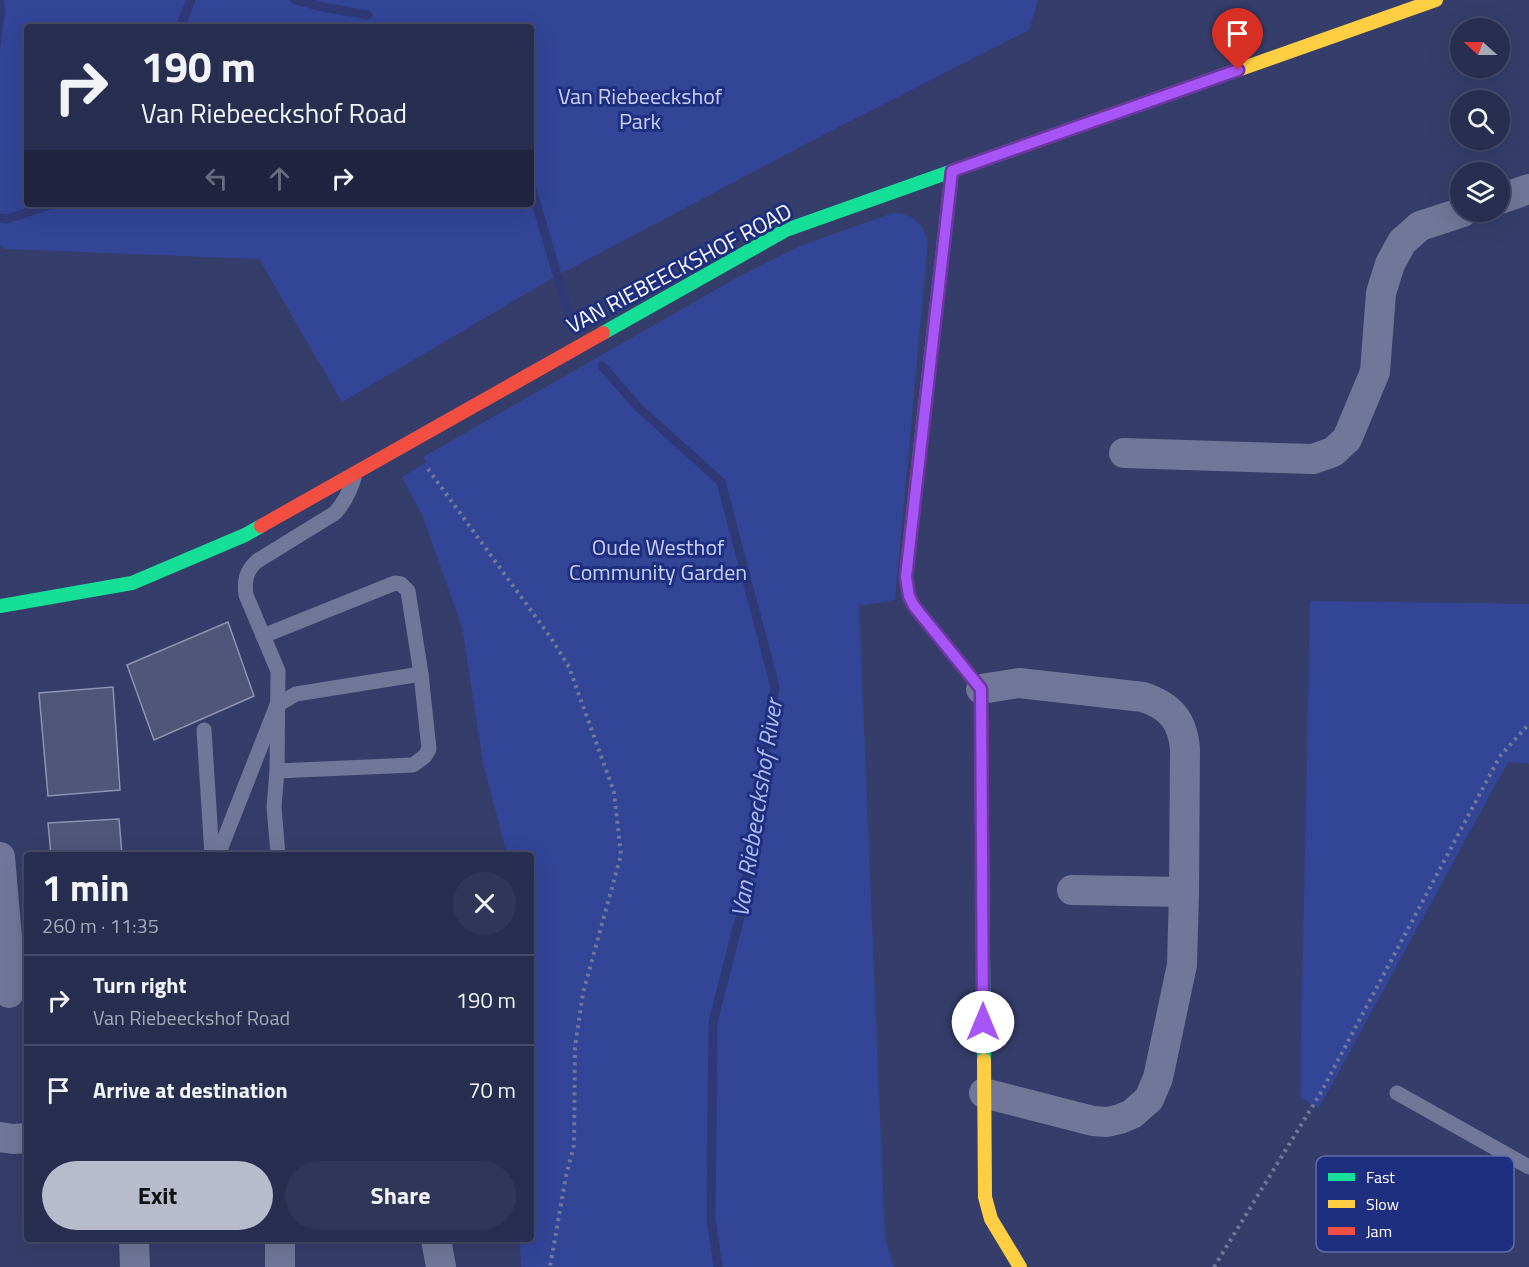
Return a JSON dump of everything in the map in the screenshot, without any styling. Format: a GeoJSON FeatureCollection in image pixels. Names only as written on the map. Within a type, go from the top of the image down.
{"type":"FeatureCollection","features":[{"type":"Feature","properties":{"kind":"street","name":"VAN RIEBEECKSHOF ROAD"},"geometry":{"type":"LineString","coordinates":[[0,606],[132,583],[245,535],[786,230],[1436,0]]}},
{"type":"Feature","properties":{"kind":"street"},"geometry":{"type":"LineString","coordinates":[[952,171],[906,577],[909,596],[914,606],[981,689],[985,1197],[991,1219],[1020,1267]]}},
{"type":"Feature","properties":{"kind":"street"},"geometry":{"type":"LineString","coordinates":[[1510,196],[1529,189]]}},
{"type":"Feature","properties":{"kind":"street"},"geometry":{"type":"LineString","coordinates":[[1124,453],[1313,459],[1333,452],[1347,439],[1375,372],[1381,293],[1390,264],[1402,242],[1420,226],[1450,216]]}},
{"type":"Feature","properties":{"kind":"street"},"geometry":{"type":"LineString","coordinates":[[981,689],[1019,682],[1143,697],[1154,701],[1172,714],[1184,737],[1185,750],[1182,965],[1158,1078],[1149,1099],[1132,1114],[1107,1122],[1093,1121],[984,1092]]}},
{"type":"Feature","properties":{"kind":"street"},"geometry":{"type":"LineString","coordinates":[[0,857],[12,994]]}},
{"type":"Feature","properties":{"kind":"street"},"geometry":{"type":"LineString","coordinates":[[1072,890],[1184,892]]}},
{"type":"Feature","properties":{"kind":"street"},"geometry":{"type":"LineString","coordinates":[[0,1137],[24,1138]]}},
{"type":"Feature","properties":{"kind":"street"},"geometry":{"type":"LineString","coordinates":[[134,1242],[135,1267]]}},
{"type":"Feature","properties":{"kind":"street"},"geometry":{"type":"LineString","coordinates":[[280,1242],[280,1267]]}},
{"type":"Feature","properties":{"kind":"street"},"geometry":{"type":"LineString","coordinates":[[437,1242],[441,1267]]}},
{"type":"Feature","properties":{"kind":"lane"},"geometry":{"type":"LineString","coordinates":[[278,852],[274,807],[277,771],[278,671],[246,595],[244,584],[251,567],[265,555],[336,513],[344,503],[355,472]]}},
{"type":"Feature","properties":{"kind":"lane"},"geometry":{"type":"LineString","coordinates":[[263,636],[395,583],[401,584],[408,591],[421,674],[429,749],[425,756],[413,765],[277,771]]}},
{"type":"Feature","properties":{"kind":"lane"},"geometry":{"type":"LineString","coordinates":[[219,852],[278,705],[296,694],[421,674]]}},
{"type":"Feature","properties":{"kind":"lane"},"geometry":{"type":"LineString","coordinates":[[204,730],[212,852]]}},
{"type":"Feature","properties":{"kind":"lane"},"geometry":{"type":"LineString","coordinates":[[1397,1093],[1509,1156]]}},
{"type":"Feature","properties":{"kind":"lane"},"geometry":{"type":"LineString","coordinates":[[1514,1159],[1529,1167]]}},
{"type":"Feature","properties":{"kind":"path"},"geometry":{"type":"LineString","coordinates":[[405,444],[428,468],[551,638],[569,667],[614,792],[621,855],[583,993],[575,1047],[574,1145],[566,1176],[550,1267]]}},
{"type":"Feature","properties":{"kind":"path"},"geometry":{"type":"LineString","coordinates":[[1214,1267],[1320,1094],[1500,756],[1529,724]]}},
{"type":"Feature","properties":{"kind":"green space","name":"Van Riebeeckshof Park"},"geometry":{"type":"Polygon","coordinates":[[[0,0],[1038,0],[1029,30],[819,137],[551,279],[342,402],[259,259],[6,249],[0,246],[0,0]]]}},
{"type":"Feature","properties":{"kind":"green space","name":"Oude Westhof Community Garden"},"geometry":{"type":"Polygon","coordinates":[[[893,213],[906,215],[916,220],[928,241],[895,600],[859,606],[885,1239],[894,1267],[521,1267],[520,1242],[534,1242],[534,852],[506,852],[483,762],[462,627],[423,517],[402,477],[427,462],[423,457],[738,277],[802,245],[893,213]]]}},
{"type":"Feature","properties":{"kind":"green space"},"geometry":{"type":"Polygon","coordinates":[[[1310,601],[1529,604],[1529,764],[1508,762],[1319,1108],[1300,1097],[1310,601]]]}},
{"type":"Feature","properties":{"kind":"shaded area"},"geometry":{"type":"Polygon","coordinates":[[[0,0],[4,0],[5,11],[0,50],[0,0]]]}},
{"type":"Feature","properties":{"kind":"building"},"geometry":{"type":"Polygon","coordinates":[[[228,622],[254,696],[154,740],[127,665],[228,622]]]}},
{"type":"Feature","properties":{"kind":"building"},"geometry":{"type":"Polygon","coordinates":[[[113,687],[120,790],[48,796],[39,693],[113,687]]]}},
{"type":"Feature","properties":{"kind":"building"},"geometry":{"type":"Polygon","coordinates":[[[119,819],[122,852],[51,852],[48,823],[119,819]]]}},
{"type":"Feature","properties":{"kind":"waterway"},"geometry":{"type":"LineString","coordinates":[[181,24],[191,0]]}},
{"type":"Feature","properties":{"kind":"waterway"},"geometry":{"type":"LineString","coordinates":[[295,0],[368,15]]}},
{"type":"Feature","properties":{"kind":"waterway","name":"Van Riebeeckshof River"},"geometry":{"type":"LineString","coordinates":[[534,196],[568,312]]}},
{"type":"Feature","properties":{"kind":"waterway"},"geometry":{"type":"LineString","coordinates":[[0,218],[7,219],[44,207]]}},
{"type":"Feature","properties":{"kind":"waterway","name":"Van Riebeeckshof River"},"geometry":{"type":"LineString","coordinates":[[602,366],[638,407],[721,482],[775,687],[741,913],[713,1022],[711,1219],[718,1267]]}},
{"type":"Feature","properties":{"kind":"traffic: fast"},"geometry":{"type":"LineString","coordinates":[[603,333],[786,230],[969,165]]}},
{"type":"Feature","properties":{"kind":"traffic: fast"},"geometry":{"type":"LineString","coordinates":[[919,459],[952,171]]}},
{"type":"Feature","properties":{"kind":"traffic: fast"},"geometry":{"type":"LineString","coordinates":[[0,606],[132,583],[261,526]]}},
{"type":"Feature","properties":{"kind":"traffic: fast"},"geometry":{"type":"LineString","coordinates":[[982,831],[984,1060]]}},
{"type":"Feature","properties":{"kind":"traffic: slow"},"geometry":{"type":"LineString","coordinates":[[969,165],[1436,0]]}},
{"type":"Feature","properties":{"kind":"traffic: slow"},"geometry":{"type":"LineString","coordinates":[[984,1060],[985,1197],[991,1219],[1020,1267]]}},
{"type":"Feature","properties":{"kind":"traffic: jam"},"geometry":{"type":"LineString","coordinates":[[261,526],[603,333]]}},
{"type":"Feature","properties":{"kind":"traffic: jam"},"geometry":{"type":"LineString","coordinates":[[919,459],[906,577],[909,596],[914,606],[981,689],[982,831]]}},
{"type":"Feature","properties":{"kind":"route"},"geometry":{"type":"LineString","coordinates":[[983,1022],[981,689],[914,606],[906,585],[952,171],[1238,70]]}}]}
